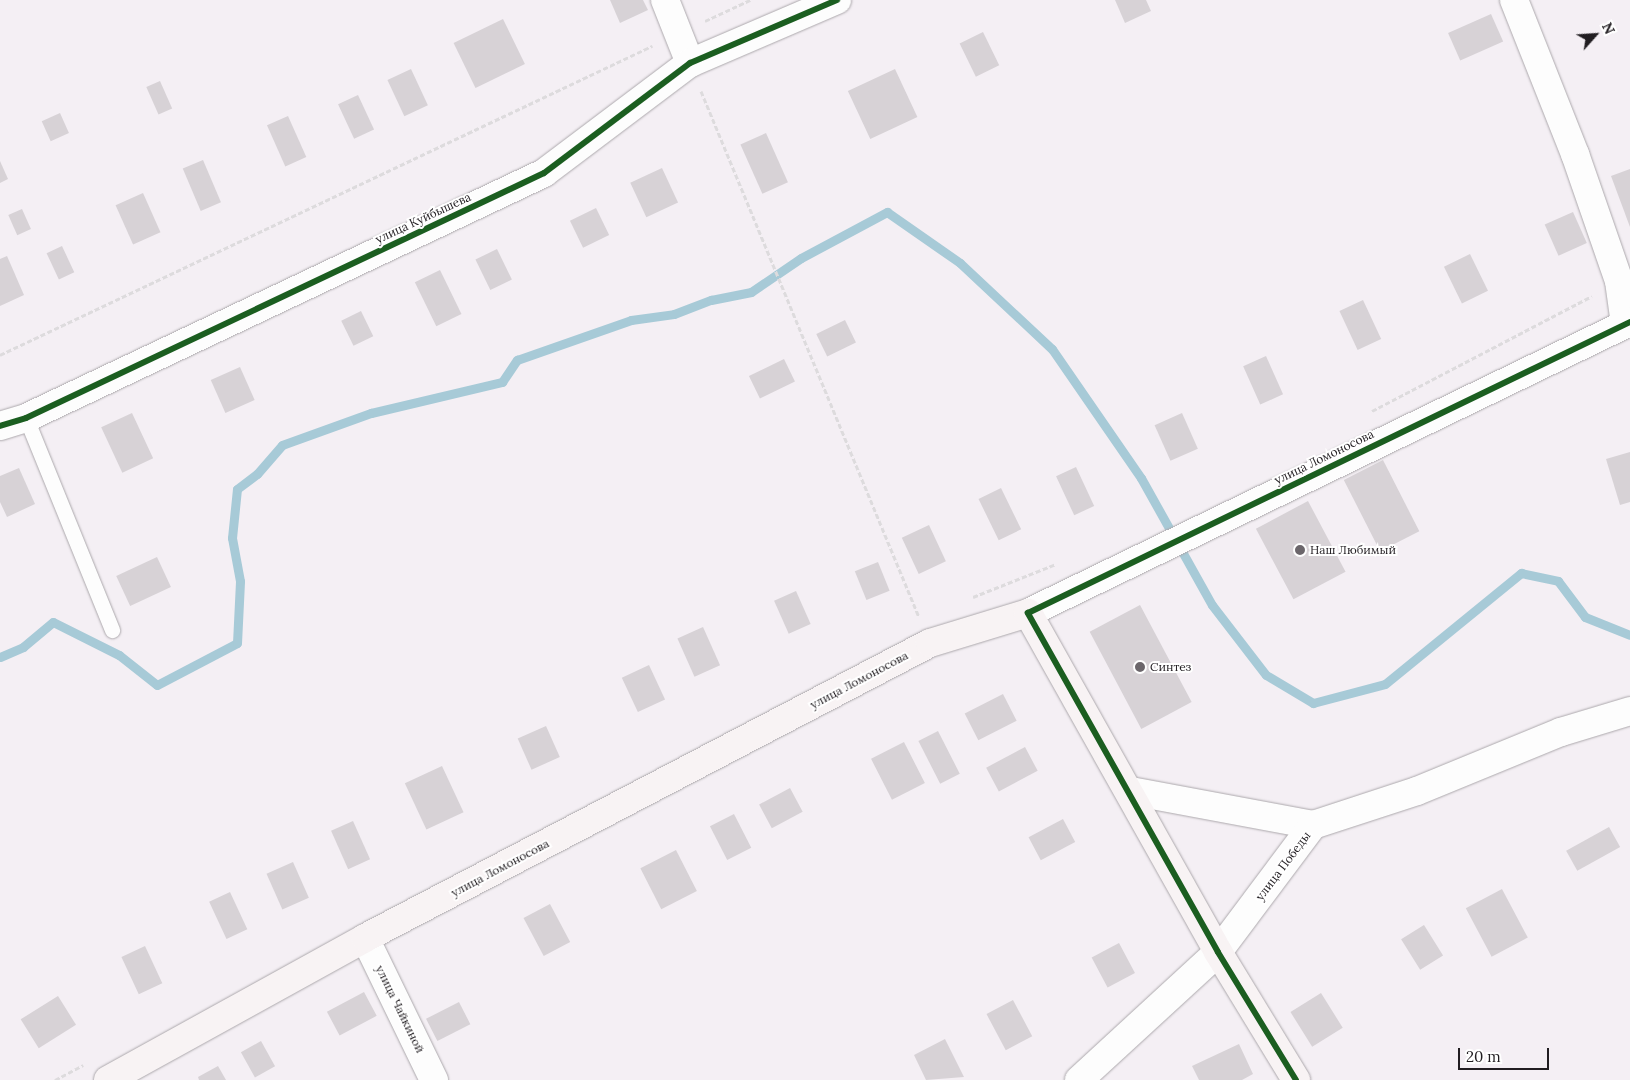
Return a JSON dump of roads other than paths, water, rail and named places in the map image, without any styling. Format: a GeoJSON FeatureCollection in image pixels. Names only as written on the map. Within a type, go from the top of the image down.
{"type":"FeatureCollection","features":[{"type":"Feature","properties":{"kind":"main road","name":"улица Ломоносова"},"geometry":{"type":"LineString","coordinates":[[108,1080],[365,938],[930,643],[1028,613]]}},
{"type":"Feature","properties":{"kind":"main road"},"geometry":{"type":"LineString","coordinates":[[1028,613],[1131,791],[1218,952],[1296,1080]]}},
{"type":"Feature","properties":{"kind":"street"},"geometry":{"type":"LineString","coordinates":[[665,0],[690,63]]}},
{"type":"Feature","properties":{"kind":"street","name":"улица Куйбышева"},"geometry":{"type":"LineString","coordinates":[[13,422],[544,173],[690,63],[837,0]]}},
{"type":"Feature","properties":{"kind":"street"},"geometry":{"type":"LineString","coordinates":[[1514,0],[1575,154],[1619,281],[1628,323]]}},
{"type":"Feature","properties":{"kind":"street","name":"улица Ломоносова"},"geometry":{"type":"LineString","coordinates":[[1028,613],[1628,323]]}},
{"type":"Feature","properties":{"kind":"street","name":"улица Победы"},"geometry":{"type":"LineString","coordinates":[[1079,1080],[1218,952],[1314,825],[1417,791],[1561,732],[1630,712]]}},
{"type":"Feature","properties":{"kind":"street"},"geometry":{"type":"LineString","coordinates":[[1131,791],[1314,825]]}},
{"type":"Feature","properties":{"kind":"street","name":"улица Чайкиной"},"geometry":{"type":"LineString","coordinates":[[365,938],[434,1080]]}},
{"type":"Feature","properties":{"kind":"lane"},"geometry":{"type":"LineString","coordinates":[[13,422],[112,630]]}},
{"type":"Feature","properties":{"kind":"waterway"},"geometry":{"type":"LineString","coordinates":[[0,657],[23,647],[53,622],[119,655],[157,685],[237,643],[240,581],[232,538],[237,489],[257,474],[282,445],[371,413],[502,382],[517,360],[631,320],[674,314],[711,300],[751,292],[801,258],[887,212],[960,263],[1052,349],[1141,478],[1212,605],[1266,675],[1313,703],[1385,684],[1521,573],[1558,581],[1585,617],[1630,635]]}},
{"type":"Feature","properties":{"kind":"place","name":"Наш Любимый"},"geometry":{"type":"Point","coordinates":[1300,550]}},
{"type":"Feature","properties":{"kind":"place","name":"Синтез"},"geometry":{"type":"Point","coordinates":[1140,667]}}]}
